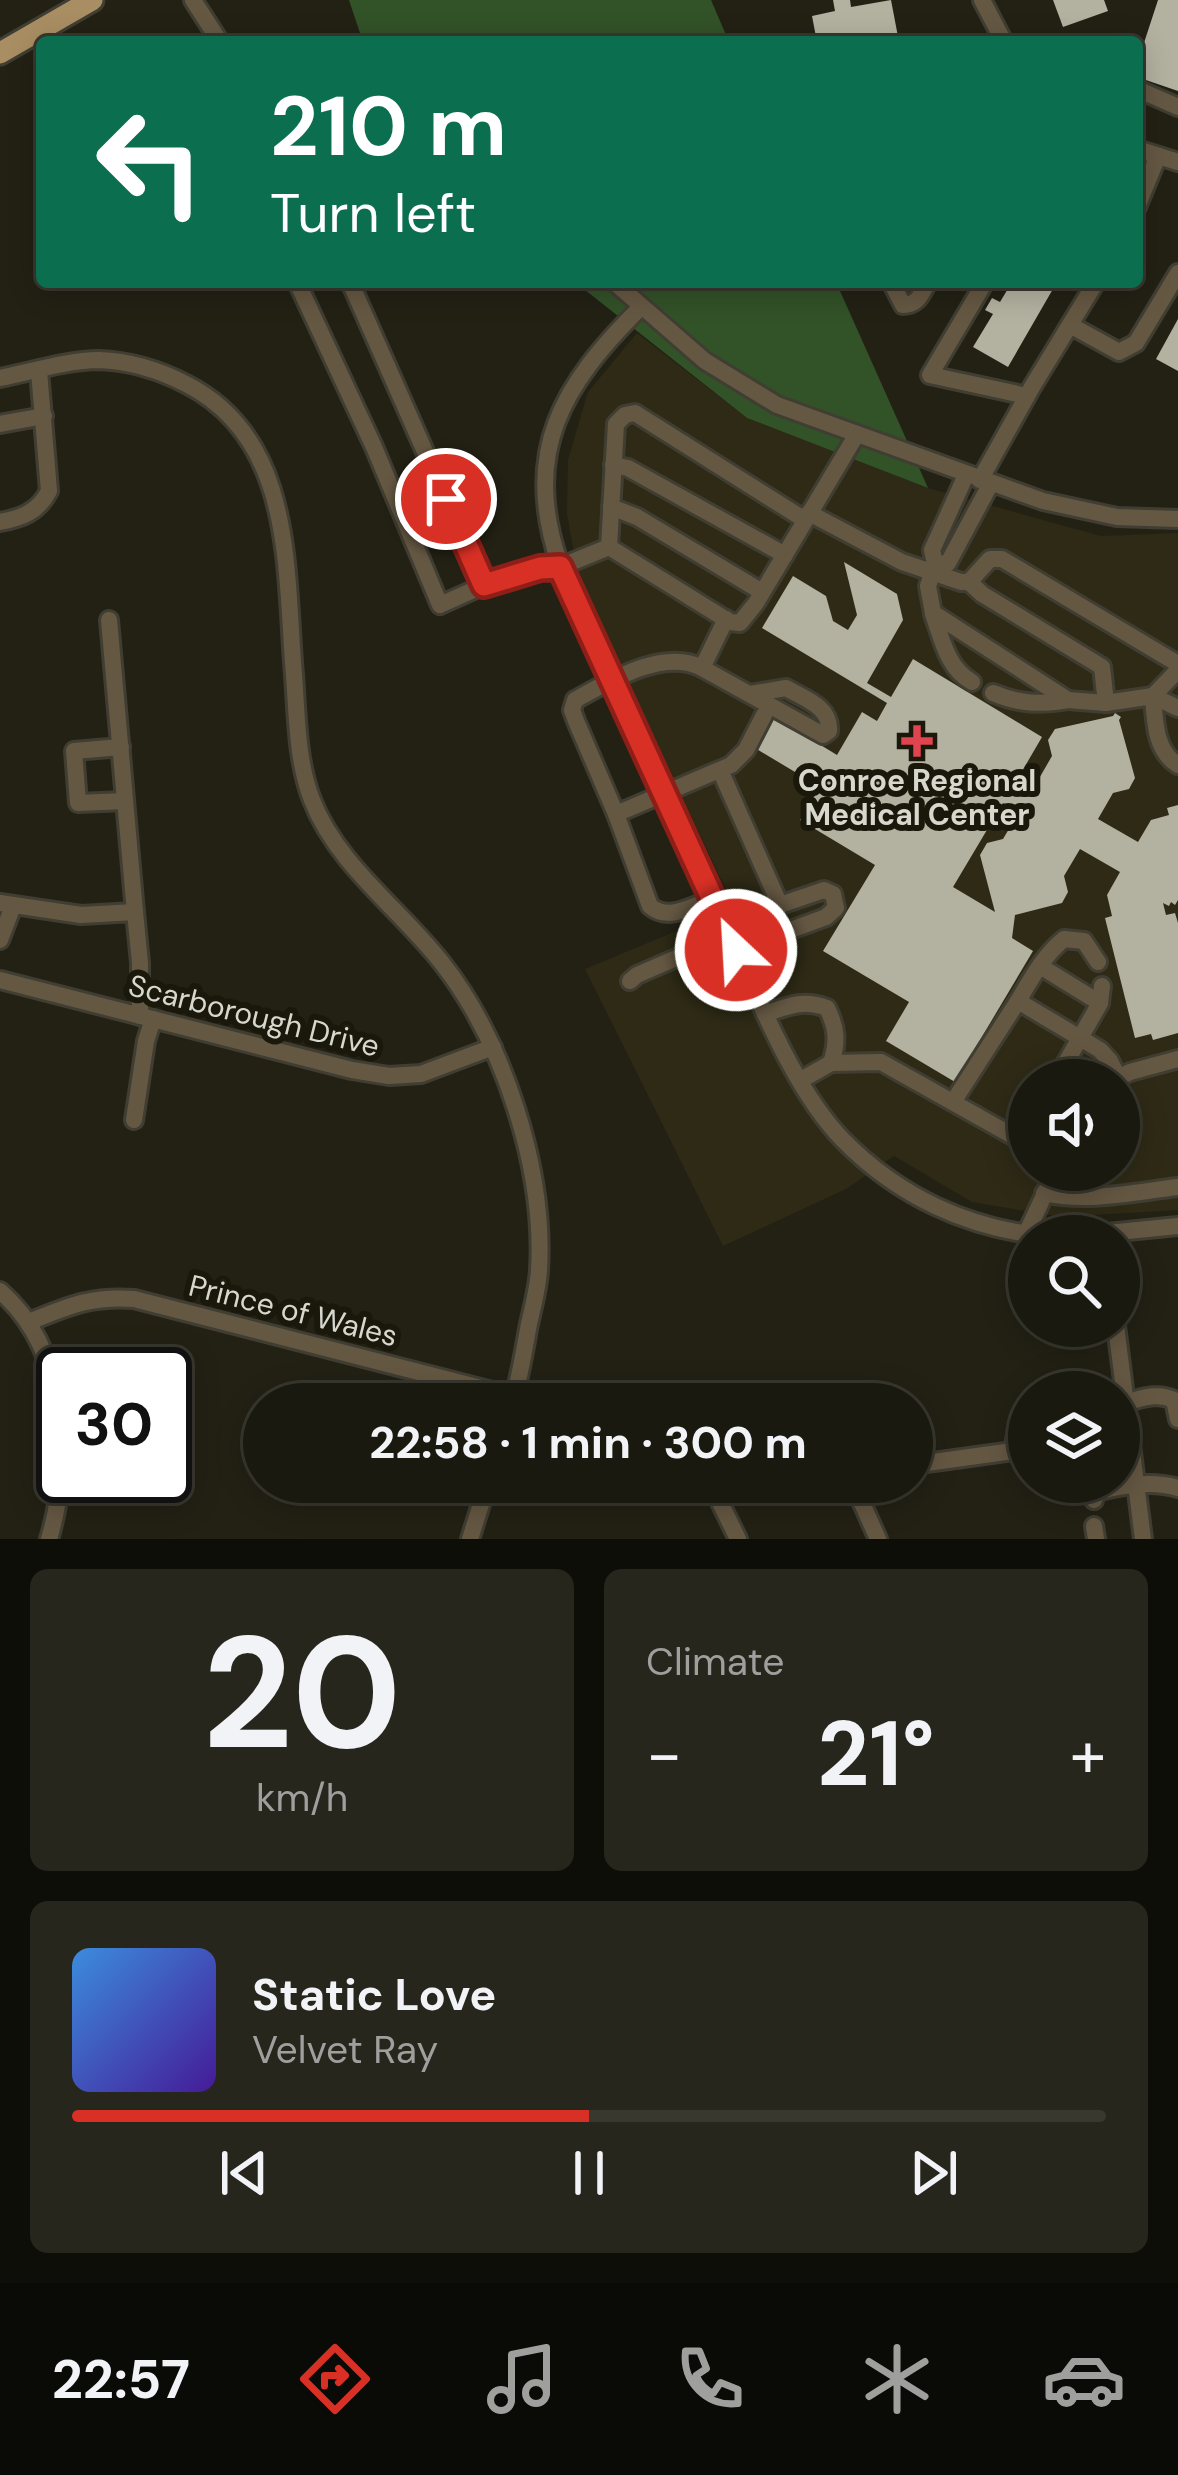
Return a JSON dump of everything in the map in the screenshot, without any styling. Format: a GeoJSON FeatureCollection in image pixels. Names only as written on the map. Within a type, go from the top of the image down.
{"type":"FeatureCollection","features":[{"type":"Feature","properties":{"kind":"main road"},"geometry":{"type":"LineString","coordinates":[[0,53],[92,0]]}},
{"type":"Feature","properties":{"kind":"street"},"geometry":{"type":"LineString","coordinates":[[193,0],[216,36]]}},
{"type":"Feature","properties":{"kind":"street"},"geometry":{"type":"LineString","coordinates":[[982,0],[1000,36]]}},
{"type":"Feature","properties":{"kind":"street"},"geometry":{"type":"LineString","coordinates":[[1143,92],[1178,106]]}},
{"type":"Feature","properties":{"kind":"street"},"geometry":{"type":"LineString","coordinates":[[1143,151],[1178,162]]}},
{"type":"Feature","properties":{"kind":"street"},"geometry":{"type":"LineString","coordinates":[[1143,192],[1158,156]]}},
{"type":"Feature","properties":{"kind":"street"},"geometry":{"type":"LineString","coordinates":[[1070,325],[1119,352],[1128,350],[1178,272]]}},
{"type":"Feature","properties":{"kind":"street"},"geometry":{"type":"LineString","coordinates":[[300,288],[440,605],[484,585],[540,568],[560,567],[609,547]]}},
{"type":"Feature","properties":{"kind":"street"},"geometry":{"type":"LineString","coordinates":[[353,288],[484,585]]}},
{"type":"Feature","properties":{"kind":"street"},"geometry":{"type":"LineString","coordinates":[[620,288],[705,361],[777,405],[1043,502],[1117,518],[1178,519]]}},
{"type":"Feature","properties":{"kind":"street"},"geometry":{"type":"LineString","coordinates":[[893,288],[903,305],[910,305],[925,288]]}},
{"type":"Feature","properties":{"kind":"street"},"geometry":{"type":"LineString","coordinates":[[981,288],[930,375],[1027,395]]}},
{"type":"Feature","properties":{"kind":"street"},"geometry":{"type":"LineString","coordinates":[[972,682],[960,676],[949,659],[933,613],[928,586],[932,550],[1092,288]]}},
{"type":"Feature","properties":{"kind":"street"},"geometry":{"type":"LineString","coordinates":[[641,307],[584,370],[553,431],[545,495],[560,567],[766,1014],[820,1112],[842,1140],[899,1187],[954,1215],[1008,1231]]}},
{"type":"Feature","properties":{"kind":"street"},"geometry":{"type":"LineString","coordinates":[[0,378],[96,360],[162,372],[220,406],[257,452],[280,510],[299,739],[312,800],[347,857],[444,965],[494,1047],[526,1139],[540,1232],[539,1274],[517,1383]]}},
{"type":"Feature","properties":{"kind":"street"},"geometry":{"type":"LineString","coordinates":[[0,522],[34,511],[49,491],[39,370]]}},
{"type":"Feature","properties":{"kind":"street"},"geometry":{"type":"LineString","coordinates":[[609,547],[616,424],[635,413],[807,517],[902,562],[969,582],[1102,668],[1106,703]]}},
{"type":"Feature","properties":{"kind":"street"},"geometry":{"type":"LineString","coordinates":[[0,424],[44,416]]}},
{"type":"Feature","properties":{"kind":"street"},"geometry":{"type":"LineString","coordinates":[[609,547],[740,623],[857,434]]}},
{"type":"Feature","properties":{"kind":"street"},"geometry":{"type":"LineString","coordinates":[[613,465],[628,468],[784,555]]}},
{"type":"Feature","properties":{"kind":"street"},"geometry":{"type":"LineString","coordinates":[[933,568],[948,562],[979,479]]}},
{"type":"Feature","properties":{"kind":"street"},"geometry":{"type":"LineString","coordinates":[[611,507],[637,517],[762,592]]}},
{"type":"Feature","properties":{"kind":"street"},"geometry":{"type":"LineString","coordinates":[[969,582],[990,559],[1002,559],[1178,667],[1153,696],[1164,753],[1178,765]]}},
{"type":"Feature","properties":{"kind":"street"},"geometry":{"type":"LineString","coordinates":[[933,613],[1068,700]]}},
{"type":"Feature","properties":{"kind":"street"},"geometry":{"type":"LineString","coordinates":[[702,668],[726,619]]}},
{"type":"Feature","properties":{"kind":"street"},"geometry":{"type":"LineString","coordinates":[[109,620],[146,1018],[134,1120]]}},
{"type":"Feature","properties":{"kind":"street"},"geometry":{"type":"LineString","coordinates":[[712,899],[670,914],[650,906],[572,710],[575,700],[657,664],[692,663],[750,694]]}},
{"type":"Feature","properties":{"kind":"street"},"geometry":{"type":"LineString","coordinates":[[993,693],[1020,704],[1106,703],[1153,696],[1178,708]]}},
{"type":"Feature","properties":{"kind":"street"},"geometry":{"type":"LineString","coordinates":[[616,814],[731,765],[746,750],[764,715]]}},
{"type":"Feature","properties":{"kind":"street"},"geometry":{"type":"LineString","coordinates":[[121,747],[74,751],[78,803],[125,801]]}},
{"type":"Feature","properties":{"kind":"street"},"geometry":{"type":"LineString","coordinates":[[720,770],[780,905]]}},
{"type":"Feature","properties":{"kind":"street"},"geometry":{"type":"LineString","coordinates":[[630,981],[780,905],[824,890],[833,894],[836,908],[826,917],[736,950]]}},
{"type":"Feature","properties":{"kind":"street"},"geometry":{"type":"LineString","coordinates":[[0,938],[6,904],[81,915],[135,912]]}},
{"type":"Feature","properties":{"kind":"street"},"geometry":{"type":"LineString","coordinates":[[953,1102],[1054,946],[1064,939],[1084,941],[1097,962]]}},
{"type":"Feature","properties":{"kind":"street"},"geometry":{"type":"LineString","coordinates":[[1040,966],[1101,995],[1069,1059]]}},
{"type":"Feature","properties":{"kind":"street","name":"Scarborough Drive"},"geometry":{"type":"LineString","coordinates":[[0,980],[389,1076],[421,1074],[494,1047]]}},
{"type":"Feature","properties":{"kind":"street"},"geometry":{"type":"LineString","coordinates":[[1018,1001],[1083,1037],[1108,1059]]}},
{"type":"Feature","properties":{"kind":"street"},"geometry":{"type":"LineString","coordinates":[[766,1014],[797,1002],[827,1008],[835,1024],[837,1046],[831,1063]]}},
{"type":"Feature","properties":{"kind":"street"},"geometry":{"type":"LineString","coordinates":[[1140,1071],[1178,1060]]}},
{"type":"Feature","properties":{"kind":"street"},"geometry":{"type":"LineString","coordinates":[[801,1079],[831,1063],[880,1062],[1008,1128]]}},
{"type":"Feature","properties":{"kind":"street"},"geometry":{"type":"LineString","coordinates":[[1040,1215],[1044,1193],[1085,1197],[1178,1187]]}},
{"type":"Feature","properties":{"kind":"street"},"geometry":{"type":"LineString","coordinates":[[1140,1231],[1178,1226]]}},
{"type":"Feature","properties":{"kind":"street"},"geometry":{"type":"LineString","coordinates":[[0,1291],[29,1322],[55,1388],[61,1431],[59,1504],[49,1539]]}},
{"type":"Feature","properties":{"kind":"street","name":"Prince of Wales"},"geometry":{"type":"LineString","coordinates":[[29,1322],[82,1300],[134,1298],[451,1383]]}},
{"type":"Feature","properties":{"kind":"street"},"geometry":{"type":"LineString","coordinates":[[1140,1398],[1174,1400],[1178,1419]]}},
{"type":"Feature","properties":{"kind":"street"},"geometry":{"type":"LineString","coordinates":[[933,1463],[1008,1455]]}},
{"type":"Feature","properties":{"kind":"street"},"geometry":{"type":"LineString","coordinates":[[1140,1484],[1178,1488]]}},
{"type":"Feature","properties":{"kind":"street"},"geometry":{"type":"LineString","coordinates":[[470,1539],[481,1503]]}},
{"type":"Feature","properties":{"kind":"street"},"geometry":{"type":"LineString","coordinates":[[720,1503],[738,1539]]}},
{"type":"Feature","properties":{"kind":"street"},"geometry":{"type":"LineString","coordinates":[[862,1503],[878,1539]]}},
{"type":"Feature","properties":{"kind":"street"},"geometry":{"type":"LineString","coordinates":[[1138,1503],[1143,1539]]}},
{"type":"Feature","properties":{"kind":"shaded area","name":"Conroe Regional Medical Center"},"geometry":{"type":"Polygon","coordinates":[[[637,333],[747,418],[928,488],[1101,536],[1178,533],[1178,1210],[1049,1215],[972,1202],[894,1156],[846,1189],[723,1246],[585,969],[734,907],[578,575],[567,514],[568,460],[588,392],[637,333]]]}},
{"type":"Feature","properties":{"kind":"green space"},"geometry":{"type":"Polygon","coordinates":[[[349,0],[711,0],[726,36],[361,36],[349,0]]]}},
{"type":"Feature","properties":{"kind":"green space"},"geometry":{"type":"Polygon","coordinates":[[[583,288],[839,288],[928,488],[747,418],[583,288]]]}},
{"type":"Feature","properties":{"kind":"building"},"geometry":{"type":"Polygon","coordinates":[[[833,0],[850,0],[851,7],[891,0],[898,36],[816,36],[812,16],[835,11],[833,0]]]}},
{"type":"Feature","properties":{"kind":"building"},"geometry":{"type":"Polygon","coordinates":[[[1053,0],[1104,0],[1108,11],[1063,27],[1053,0]]]}},
{"type":"Feature","properties":{"kind":"building"},"geometry":{"type":"Polygon","coordinates":[[[1158,0],[1178,0],[1178,91],[1143,79],[1143,46],[1158,0]]]}},
{"type":"Feature","properties":{"kind":"building"},"geometry":{"type":"Polygon","coordinates":[[[1008,288],[1054,288],[1008,367],[973,347],[993,314],[985,310],[992,298],[1000,302],[1008,288]]]}},
{"type":"Feature","properties":{"kind":"building"},"geometry":{"type":"Polygon","coordinates":[[[1178,319],[1178,371],[1156,359],[1178,319]]]}},
{"type":"Feature","properties":{"kind":"building"},"geometry":{"type":"Polygon","coordinates":[[[844,562],[897,594],[903,620],[867,683],[891,697],[913,659],[1042,737],[1021,773],[1037,782],[1052,756],[1048,740],[1055,729],[1115,713],[1121,717],[1135,778],[1129,789],[1113,793],[1098,819],[1138,842],[1151,820],[1169,815],[1167,808],[1178,805],[1178,900],[1175,905],[1163,903],[1166,915],[1175,913],[1178,923],[1178,1033],[1153,1040],[1151,1034],[1135,1038],[1105,918],[1112,916],[1107,895],[1120,872],[1080,849],[1064,876],[1068,892],[1062,903],[1015,915],[1012,938],[1033,951],[955,1082],[886,1041],[909,1002],[823,951],[875,865],[800,820],[820,787],[755,748],[773,716],[837,755],[862,712],[877,721],[887,703],[762,628],[793,576],[826,596],[833,621],[848,630],[857,615],[844,562]],[[1003,803],[953,887],[995,912],[980,855],[987,843],[1003,839],[1019,812],[1003,803]]]}},
{"type":"Feature","properties":{"kind":"place","name":"Conroe Regional Medical Center"},"geometry":{"type":"Point","coordinates":[917,741]}},
{"type":"Feature","properties":{"kind":"route"},"geometry":{"type":"LineString","coordinates":[[446,499],[484,585],[540,568],[560,567],[736,950]]}}]}
